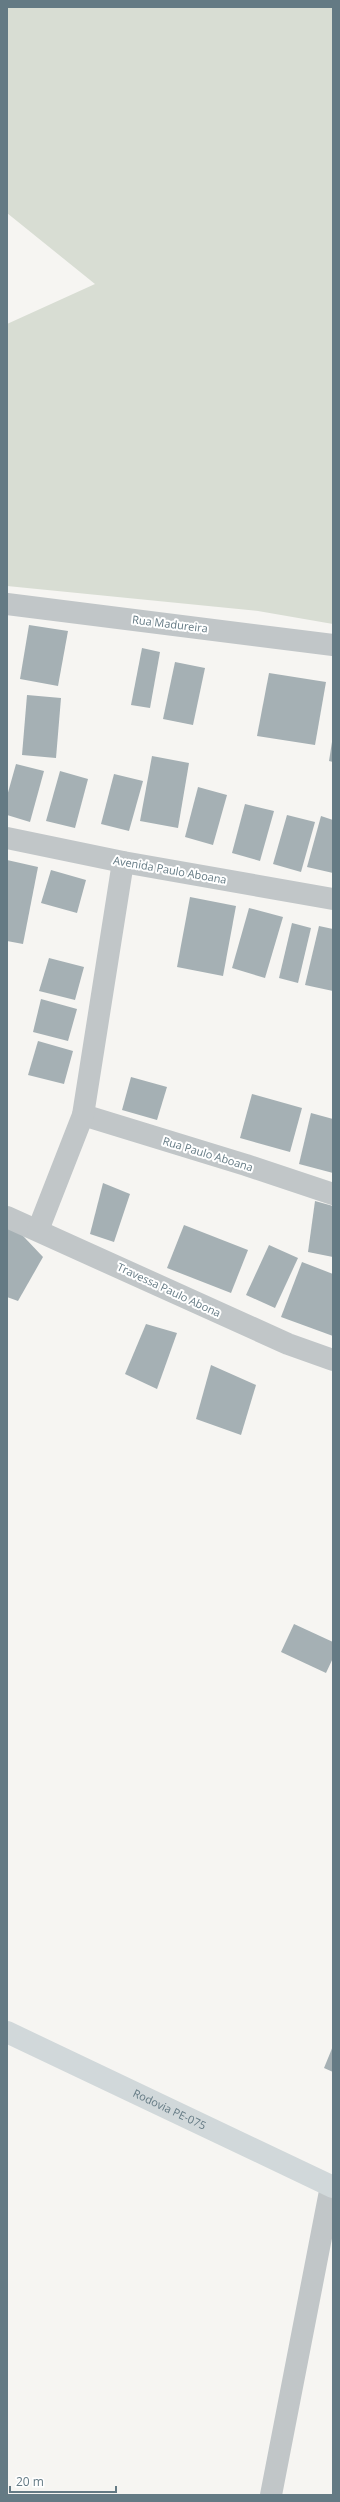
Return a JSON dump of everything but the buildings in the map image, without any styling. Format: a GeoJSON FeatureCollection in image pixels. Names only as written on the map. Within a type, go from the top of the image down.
{"type":"FeatureCollection","features":[{"type":"Feature","properties":{"kind":"main road","name":"Rodovia PE-075"},"geometry":{"type":"LineString","coordinates":[[7,2032],[332,2186]]}},
{"type":"Feature","properties":{"kind":"street","name":"Rua Madureira"},"geometry":{"type":"LineString","coordinates":[[7,604],[333,645]]}},
{"type":"Feature","properties":{"kind":"street","name":"Avenida Paulo Aboana"},"geometry":{"type":"LineString","coordinates":[[7,838],[123,862],[333,899]]}},
{"type":"Feature","properties":{"kind":"street"},"geometry":{"type":"LineString","coordinates":[[38,1230],[83,1116],[123,862]]}},
{"type":"Feature","properties":{"kind":"street","name":"Rua Paulo Aboana"},"geometry":{"type":"LineString","coordinates":[[83,1116],[246,1165],[333,1194]]}},
{"type":"Feature","properties":{"kind":"street","name":"Travessa Paulo Abona"},"geometry":{"type":"LineString","coordinates":[[7,1217],[288,1344],[333,1360]]}},
{"type":"Feature","properties":{"kind":"street"},"geometry":{"type":"LineString","coordinates":[[271,2495],[332,2186]]}},
{"type":"Feature","properties":{"kind":"shaded area"},"geometry":{"type":"Polygon","coordinates":[[[7,7],[333,7],[333,624],[258,611],[7,586],[7,324],[95,284],[7,213],[7,7]]]}}]}
